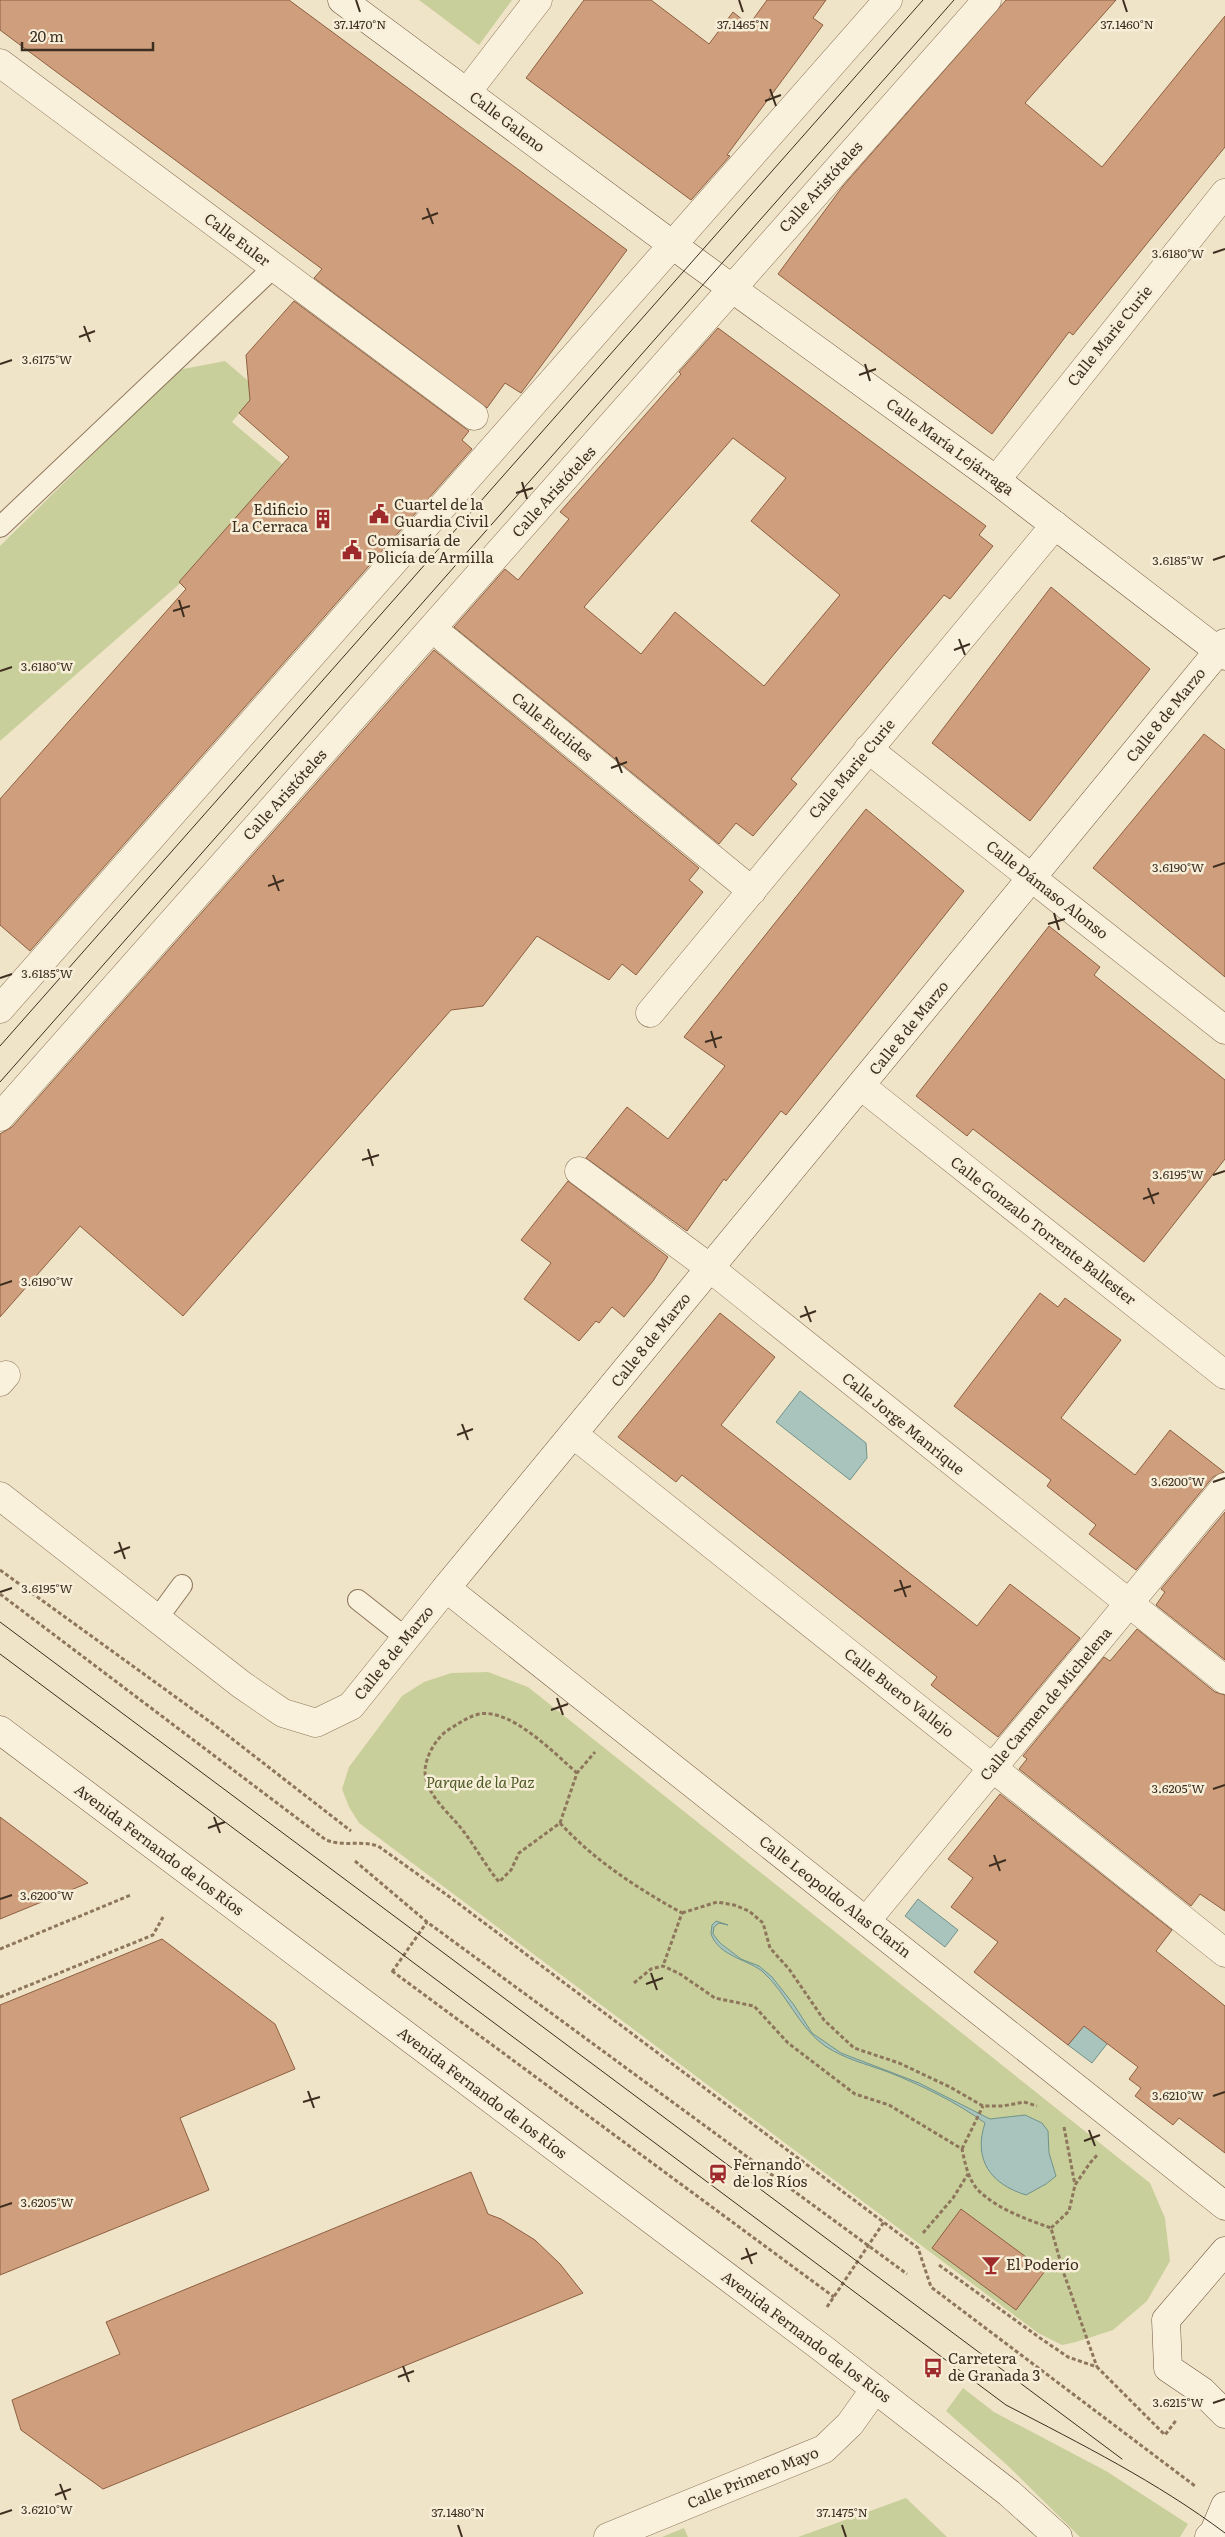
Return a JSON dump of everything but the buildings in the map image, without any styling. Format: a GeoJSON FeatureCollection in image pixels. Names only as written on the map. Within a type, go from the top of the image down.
{"type":"FeatureCollection","features":[{"type":"Feature","properties":{"kind":"street","name":"Calle Galeno"},"geometry":{"type":"LineString","coordinates":[[342,0],[672,244]]}},
{"type":"Feature","properties":{"kind":"street"},"geometry":{"type":"LineString","coordinates":[[467,92],[538,0]]}},
{"type":"Feature","properties":{"kind":"street"},"geometry":{"type":"LineString","coordinates":[[0,1009],[888,0]]}},
{"type":"Feature","properties":{"kind":"street","name":"Calle Aristóteles"},"geometry":{"type":"LineString","coordinates":[[0,1117],[439,634],[732,288],[987,0]]}},
{"type":"Feature","properties":{"kind":"street","name":"Calle Euler"},"geometry":{"type":"LineString","coordinates":[[0,63],[474,416]]}},
{"type":"Feature","properties":{"kind":"street","name":"Calle Marie Curie"},"geometry":{"type":"LineString","coordinates":[[996,480],[1225,193]]}},
{"type":"Feature","properties":{"kind":"street","name":"Calle María Lejárraga"},"geometry":{"type":"LineString","coordinates":[[672,244],[996,480],[1223,650]]}},
{"type":"Feature","properties":{"kind":"street","name":"Calle Marie Curie"},"geometry":{"type":"LineString","coordinates":[[650,1014],[1055,525]]}},
{"type":"Feature","properties":{"kind":"street","name":"Calle Euclides"},"geometry":{"type":"LineString","coordinates":[[439,634],[752,891]]}},
{"type":"Feature","properties":{"kind":"street","name":"Calle 8 de Marzo"},"geometry":{"type":"LineString","coordinates":[[0,1496],[242,1686],[284,1713],[316,1722],[351,1706],[446,1588],[1032,878],[1223,650]]}},
{"type":"Feature","properties":{"kind":"street","name":"Calle Dámaso Alonso"},"geometry":{"type":"LineString","coordinates":[[868,749],[1225,1030]]}},
{"type":"Feature","properties":{"kind":"street","name":"Calle Gonzalo Torrente Ballester"},"geometry":{"type":"LineString","coordinates":[[861,1086],[1225,1375]]}},
{"type":"Feature","properties":{"kind":"street","name":"Calle Jorge Manrique"},"geometry":{"type":"LineString","coordinates":[[579,1170],[710,1268],[1225,1680]]}},
{"type":"Feature","properties":{"kind":"street","name":"Calle Buero Vallejo"},"geometry":{"type":"LineString","coordinates":[[573,1434],[1225,1952]]}},
{"type":"Feature","properties":{"kind":"street","name":"Calle Carmen de Michelena"},"geometry":{"type":"LineString","coordinates":[[866,1921],[1225,1487]]}},
{"type":"Feature","properties":{"kind":"street","name":"Calle Leopoldo Alas Clarín"},"geometry":{"type":"LineString","coordinates":[[446,1588],[1225,2206]]}},
{"type":"Feature","properties":{"kind":"street","name":"Avenida Fernando de los Ríos"},"geometry":{"type":"LineString","coordinates":[[0,1730],[875,2389],[1009,2493],[1058,2537]]}},
{"type":"Feature","properties":{"kind":"street"},"geometry":{"type":"LineString","coordinates":[[1225,2251],[1166,2320],[1168,2368],[1202,2391],[1225,2414]]}},
{"type":"Feature","properties":{"kind":"street","name":"Calle Primero Mayo"},"geometry":{"type":"LineString","coordinates":[[608,2537],[824,2448],[850,2424],[875,2389]]}},
{"type":"Feature","properties":{"kind":"street","name":"Avenida Fernando de los Ríos"},"geometry":{"type":"LineString","coordinates":[[963,2458],[1001,2501],[1028,2537]]}},
{"type":"Feature","properties":{"kind":"street"},"geometry":{"type":"LineString","coordinates":[[1212,2536],[1225,2506]]}},
{"type":"Feature","properties":{"kind":"lane"},"geometry":{"type":"LineString","coordinates":[[0,527],[274,267]]}},
{"type":"Feature","properties":{"kind":"lane"},"geometry":{"type":"LineString","coordinates":[[156,1619],[182,1585]]}},
{"type":"Feature","properties":{"kind":"lane"},"geometry":{"type":"LineString","coordinates":[[358,1600],[406,1638]]}},
{"type":"Feature","properties":{"kind":"path"},"geometry":{"type":"LineString","coordinates":[[0,1570],[213,1724],[351,1832]]}},
{"type":"Feature","properties":{"kind":"path"},"geometry":{"type":"LineString","coordinates":[[0,1594],[326,1840],[340,1845],[365,1842],[378,1846],[431,1884],[918,2248],[931,2287],[1197,2487]]}},
{"type":"Feature","properties":{"kind":"path"},"geometry":{"type":"LineString","coordinates":[[577,1773],[535,1736],[515,1723],[494,1714],[479,1714],[462,1721],[441,1736],[427,1758],[425,1773],[437,1800],[465,1833],[483,1862],[499,1882],[511,1870],[519,1853],[560,1823],[577,1773],[618,1725]]}},
{"type":"Feature","properties":{"kind":"path"},"geometry":{"type":"LineString","coordinates":[[560,1823],[583,1847],[612,1870],[682,1913],[717,1902],[734,1904],[749,1911],[763,1923],[770,1948],[789,1969],[824,2020],[854,2048],[900,2063],[950,2086],[983,2106],[1003,2106],[1024,2102],[1044,2107]]}},
{"type":"Feature","properties":{"kind":"path"},"geometry":{"type":"LineString","coordinates":[[355,1861],[427,1922],[907,2274]]}},
{"type":"Feature","properties":{"kind":"path"},"geometry":{"type":"LineString","coordinates":[[0,1949],[131,1895]]}},
{"type":"Feature","properties":{"kind":"path"},"geometry":{"type":"LineString","coordinates":[[663,1966],[682,1913]]}},
{"type":"Feature","properties":{"kind":"path"},"geometry":{"type":"LineString","coordinates":[[0,1997],[152,1935],[163,1917]]}},
{"type":"Feature","properties":{"kind":"path"},"geometry":{"type":"LineString","coordinates":[[388,1978],[427,1922]]}},
{"type":"Feature","properties":{"kind":"path"},"geometry":{"type":"LineString","coordinates":[[634,1983],[652,1969],[663,1966],[680,1974],[715,1998],[754,2006],[788,2043],[855,2094],[889,2105],[962,2150]]}},
{"type":"Feature","properties":{"kind":"path"},"geometry":{"type":"LineString","coordinates":[[392,1971],[834,2296]]}},
{"type":"Feature","properties":{"kind":"path"},"geometry":{"type":"LineString","coordinates":[[983,2106],[982,2112],[962,2150],[968,2174],[978,2189],[1011,2213],[1051,2228]]}},
{"type":"Feature","properties":{"kind":"path"},"geometry":{"type":"LineString","coordinates":[[1063,2124],[1075,2185]]}},
{"type":"Feature","properties":{"kind":"path"},"geometry":{"type":"LineString","coordinates":[[1051,2228],[1069,2211],[1075,2185],[1090,2162],[1122,2124]]}},
{"type":"Feature","properties":{"kind":"path"},"geometry":{"type":"LineString","coordinates":[[923,2233],[953,2198],[968,2174]]}},
{"type":"Feature","properties":{"kind":"path"},"geometry":{"type":"LineString","coordinates":[[824,2312],[884,2222]]}},
{"type":"Feature","properties":{"kind":"path"},"geometry":{"type":"LineString","coordinates":[[1051,2228],[1063,2271],[1097,2368]]}},
{"type":"Feature","properties":{"kind":"path"},"geometry":{"type":"LineString","coordinates":[[939,2265],[1068,2357],[1097,2368],[1165,2435],[1182,2413]]}},
{"type":"Feature","properties":{"kind":"green space"},"geometry":{"type":"Polygon","coordinates":[[[419,0],[512,0],[479,45],[419,0]]]}},
{"type":"Feature","properties":{"kind":"green space"},"geometry":{"type":"Polygon","coordinates":[[[225,361],[259,390],[232,422],[282,464],[184,580],[0,741],[0,546],[178,370],[225,361]]]}},
{"type":"Feature","properties":{"kind":"green space","name":"Parque de la Paz"},"geometry":{"type":"Polygon","coordinates":[[[488,1672],[528,1687],[1150,2183],[1165,2218],[1170,2261],[1147,2301],[1113,2330],[1076,2342],[1062,2345],[1038,2333],[359,1823],[349,1807],[342,1789],[349,1767],[402,1696],[424,1682],[451,1673],[488,1672]]]}},
{"type":"Feature","properties":{"kind":"green space"},"geometry":{"type":"Polygon","coordinates":[[[963,2388],[994,2412],[1106,2471],[1188,2524],[1180,2537],[1080,2537],[1006,2464],[946,2411],[963,2388]]]}},
{"type":"Feature","properties":{"kind":"green space"},"geometry":{"type":"Polygon","coordinates":[[[906,2498],[947,2537],[798,2537],[906,2498]]]}},
{"type":"Feature","properties":{"kind":"green space"},"geometry":{"type":"Polygon","coordinates":[[[684,2528],[688,2537],[662,2537],[684,2528]]]}},
{"type":"Feature","properties":{"kind":"water"},"geometry":{"type":"Polygon","coordinates":[[[800,1391],[866,1443],[867,1458],[850,1480],[776,1422],[800,1391]]]}},
{"type":"Feature","properties":{"kind":"water"},"geometry":{"type":"Polygon","coordinates":[[[918,1899],[958,1930],[945,1947],[905,1916],[918,1899]]]}},
{"type":"Feature","properties":{"kind":"water"},"geometry":{"type":"Polygon","coordinates":[[[716,1921],[728,1925],[719,1923],[714,1927],[713,1934],[720,1943],[741,1959],[759,1966],[772,1977],[794,2005],[812,2033],[841,2053],[919,2083],[990,2119],[1025,2115],[1042,2123],[1048,2131],[1049,2153],[1056,2176],[1026,2195],[1003,2184],[994,2177],[983,2159],[981,2148],[985,2123],[926,2088],[848,2058],[825,2046],[807,2029],[779,1989],[762,1971],[726,1952],[720,1947],[711,1934],[712,1925],[716,1921]]]}},
{"type":"Feature","properties":{"kind":"water"},"geometry":{"type":"Polygon","coordinates":[[[1098,2007],[1117,2031],[1092,2063],[1068,2045],[1098,2007]]]}},
{"type":"Feature","properties":{"kind":"tram line"},"geometry":{"type":"LineString","coordinates":[[0,1046],[923,0]]}},
{"type":"Feature","properties":{"kind":"tram line"},"geometry":{"type":"LineString","coordinates":[[0,1082],[954,0]]}},
{"type":"Feature","properties":{"kind":"tram line"},"geometry":{"type":"LineString","coordinates":[[0,1622],[1122,2459]]}},
{"type":"Feature","properties":{"kind":"tram line"},"geometry":{"type":"LineString","coordinates":[[0,1654],[1006,2405],[1146,2480],[1225,2533]]}},
{"type":"Feature","properties":{"kind":"place","name":"Cuartel de la Guardia Civil"},"geometry":{"type":"Point","coordinates":[379,514]}},
{"type":"Feature","properties":{"kind":"place","name":"Edificio La Cerraca"},"geometry":{"type":"Point","coordinates":[323,519]}},
{"type":"Feature","properties":{"kind":"place","name":"Comisaría de Policía de Armilla"},"geometry":{"type":"Point","coordinates":[352,550]}},
{"type":"Feature","properties":{"kind":"place","name":"Fernando de los Ríos"},"geometry":{"type":"Point","coordinates":[718,2174]}},
{"type":"Feature","properties":{"kind":"place","name":"El Poderío"},"geometry":{"type":"Point","coordinates":[991,2265]}},
{"type":"Feature","properties":{"kind":"place","name":"Carretera de Granada 3"},"geometry":{"type":"Point","coordinates":[933,2368]}}]}
